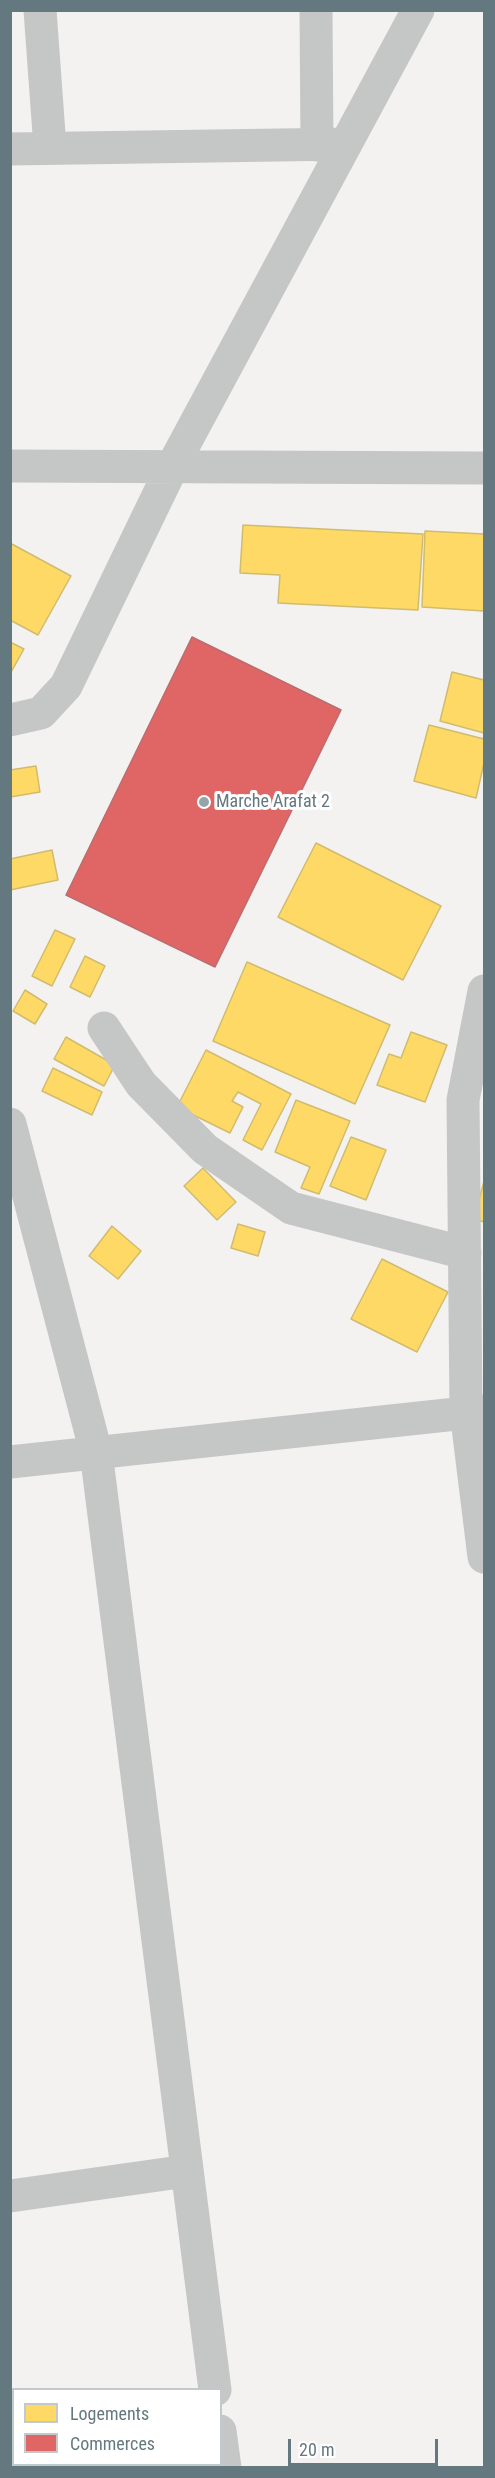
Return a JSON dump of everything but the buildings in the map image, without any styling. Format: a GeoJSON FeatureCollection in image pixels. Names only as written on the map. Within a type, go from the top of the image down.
{"type":"FeatureCollection","features":[{"type":"Feature","properties":{"kind":"street"},"geometry":{"type":"LineString","coordinates":[[40,10],[50,148]]}},
{"type":"Feature","properties":{"kind":"street"},"geometry":{"type":"LineString","coordinates":[[316,10],[332,145]]}},
{"type":"Feature","properties":{"kind":"street"},"geometry":{"type":"LineString","coordinates":[[10,720],[41,713],[66,686],[332,145],[418,10]]}},
{"type":"Feature","properties":{"kind":"street"},"geometry":{"type":"LineString","coordinates":[[10,149],[332,145]]}},
{"type":"Feature","properties":{"kind":"street"},"geometry":{"type":"LineString","coordinates":[[10,466],[484,468]]}},
{"type":"Feature","properties":{"kind":"street"},"geometry":{"type":"LineString","coordinates":[[484,992],[463,1100],[465,1253],[484,1557]]}},
{"type":"Feature","properties":{"kind":"street"},"geometry":{"type":"LineString","coordinates":[[104,1028],[141,1084],[205,1149],[291,1208],[465,1253]]}},
{"type":"Feature","properties":{"kind":"street"},"geometry":{"type":"LineString","coordinates":[[10,1124],[96,1452],[215,2388]]}},
{"type":"Feature","properties":{"kind":"street"},"geometry":{"type":"LineString","coordinates":[[10,1462],[475,1411]]}},
{"type":"Feature","properties":{"kind":"street"},"geometry":{"type":"LineString","coordinates":[[10,2196],[187,2171]]}},
{"type":"Feature","properties":{"kind":"street"},"geometry":{"type":"LineString","coordinates":[[222,2446],[225,2468]]}},
{"type":"Feature","properties":{"kind":"place","name":"Marche Arafat 2"},"geometry":{"type":"Point","coordinates":[204,802]}}]}
